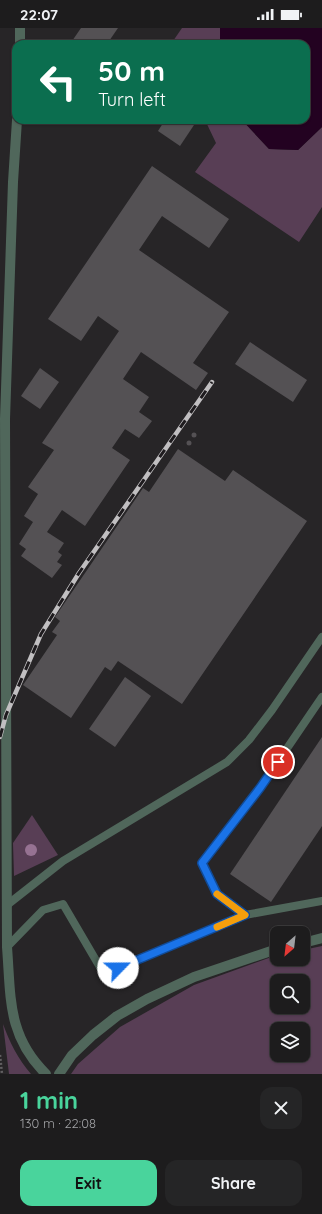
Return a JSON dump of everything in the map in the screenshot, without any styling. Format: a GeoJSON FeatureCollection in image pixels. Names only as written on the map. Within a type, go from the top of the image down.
{"type":"FeatureCollection","features":[{"type":"Feature","properties":{"kind":"street"},"geometry":{"type":"LineString","coordinates":[[20,28],[20,40]]}},
{"type":"Feature","properties":{"kind":"street"},"geometry":{"type":"LineString","coordinates":[[18,124],[13,182],[4,419],[7,947],[12,1014],[17,1031],[27,1052],[46,1074]]}},
{"type":"Feature","properties":{"kind":"street"},"geometry":{"type":"LineString","coordinates":[[310,941],[322,938]]}},
{"type":"Feature","properties":{"kind":"street"},"geometry":{"type":"LineString","coordinates":[[59,1074],[72,1055],[93,1035],[117,1016],[147,999],[194,977],[270,951]]}},
{"type":"Feature","properties":{"kind":"lane"},"geometry":{"type":"LineString","coordinates":[[7,905],[62,861],[227,762],[249,740],[272,710],[322,637]]}},
{"type":"Feature","properties":{"kind":"lane"},"geometry":{"type":"LineString","coordinates":[[245,915],[217,894],[202,863],[260,788],[322,697]]}},
{"type":"Feature","properties":{"kind":"lane"},"geometry":{"type":"LineString","coordinates":[[7,947],[43,910],[63,904],[104,974],[245,915],[322,900]]}},
{"type":"Feature","properties":{"kind":"path"},"geometry":{"type":"LineString","coordinates":[[0,1055],[2,1074]]}},
{"type":"Feature","properties":{"kind":"shaded area"},"geometry":{"type":"Polygon","coordinates":[[[182,28],[220,28],[220,40],[174,40],[182,28]]]}},
{"type":"Feature","properties":{"kind":"shaded area"},"geometry":{"type":"Polygon","coordinates":[[[220,28],[322,28],[322,127],[298,150],[269,149],[246,124],[310,124],[310,40],[220,40],[220,28]]]}},
{"type":"Feature","properties":{"kind":"shaded area"},"geometry":{"type":"Polygon","coordinates":[[[207,124],[246,124],[269,149],[298,150],[322,127],[322,207],[299,242],[195,172],[216,143],[207,124]]]}},
{"type":"Feature","properties":{"kind":"shaded area"},"geometry":{"type":"Polygon","coordinates":[[[32,815],[58,855],[14,876],[13,843],[32,815]]]}},
{"type":"Feature","properties":{"kind":"shaded area"},"geometry":{"type":"Polygon","coordinates":[[[322,946],[322,1074],[71,1074],[78,1064],[120,1027],[194,985],[270,958],[270,966],[310,966],[310,949],[322,946]]]}},
{"type":"Feature","properties":{"kind":"shaded area"},"geometry":{"type":"Polygon","coordinates":[[[3,1024],[8,1038],[22,1063],[31,1074],[9,1074],[3,1024]]]}},
{"type":"Feature","properties":{"kind":"building"},"geometry":{"type":"Polygon","coordinates":[[[81,28],[118,28],[110,40],[73,40],[81,28]]]}},
{"type":"Feature","properties":{"kind":"building"},"geometry":{"type":"Polygon","coordinates":[[[162,124],[195,124],[180,146],[158,131],[162,124]]]}},
{"type":"Feature","properties":{"kind":"building"},"geometry":{"type":"Polygon","coordinates":[[[152,166],[229,219],[209,248],[162,216],[139,250],[229,312],[193,363],[208,373],[196,390],[141,352],[123,379],[149,397],[139,412],[152,421],[139,438],[125,429],[112,448],[130,460],[85,526],[62,510],[47,532],[64,543],[58,552],[62,555],[57,562],[62,565],[52,578],[21,556],[26,549],[19,544],[33,522],[24,516],[38,494],[28,487],[54,450],[42,443],[119,331],[98,316],[81,341],[48,319],[152,166]]]}},
{"type":"Feature","properties":{"kind":"building"},"geometry":{"type":"Polygon","coordinates":[[[250,342],[307,380],[293,402],[235,364],[250,342]]]}},
{"type":"Feature","properties":{"kind":"building"},"geometry":{"type":"Polygon","coordinates":[[[40,368],[59,382],[40,409],[21,396],[40,368]]]}},
{"type":"Feature","properties":{"kind":"building"},"geometry":{"type":"Polygon","coordinates":[[[194,432],[197,435],[194,438],[191,435],[194,432]]]}},
{"type":"Feature","properties":{"kind":"building"},"geometry":{"type":"Polygon","coordinates":[[[189,440],[192,443],[189,446],[186,443],[189,440]]]}},
{"type":"Feature","properties":{"kind":"building"},"geometry":{"type":"Polygon","coordinates":[[[178,449],[225,481],[233,470],[307,521],[182,704],[118,661],[111,671],[105,667],[71,718],[23,685],[57,635],[52,632],[60,621],[55,617],[143,488],[149,492],[178,449]]]}},
{"type":"Feature","properties":{"kind":"building"},"geometry":{"type":"Polygon","coordinates":[[[125,677],[151,696],[115,747],[89,729],[125,677]]]}},
{"type":"Feature","properties":{"kind":"building"},"geometry":{"type":"Polygon","coordinates":[[[322,737],[322,826],[271,902],[230,874],[322,737]]]}},
{"type":"Feature","properties":{"kind":"railway"},"geometry":{"type":"LineString","coordinates":[[0,737],[6,715],[41,634],[79,573],[212,382]]}},
{"type":"Feature","properties":{"kind":"slow traffic"},"geometry":{"type":"LineString","coordinates":[[217,894],[245,915],[217,927]]}},
{"type":"Feature","properties":{"kind":"route"},"geometry":{"type":"LineString","coordinates":[[118,968],[245,915],[217,894],[202,863],[260,788],[278,762]]}}]}
